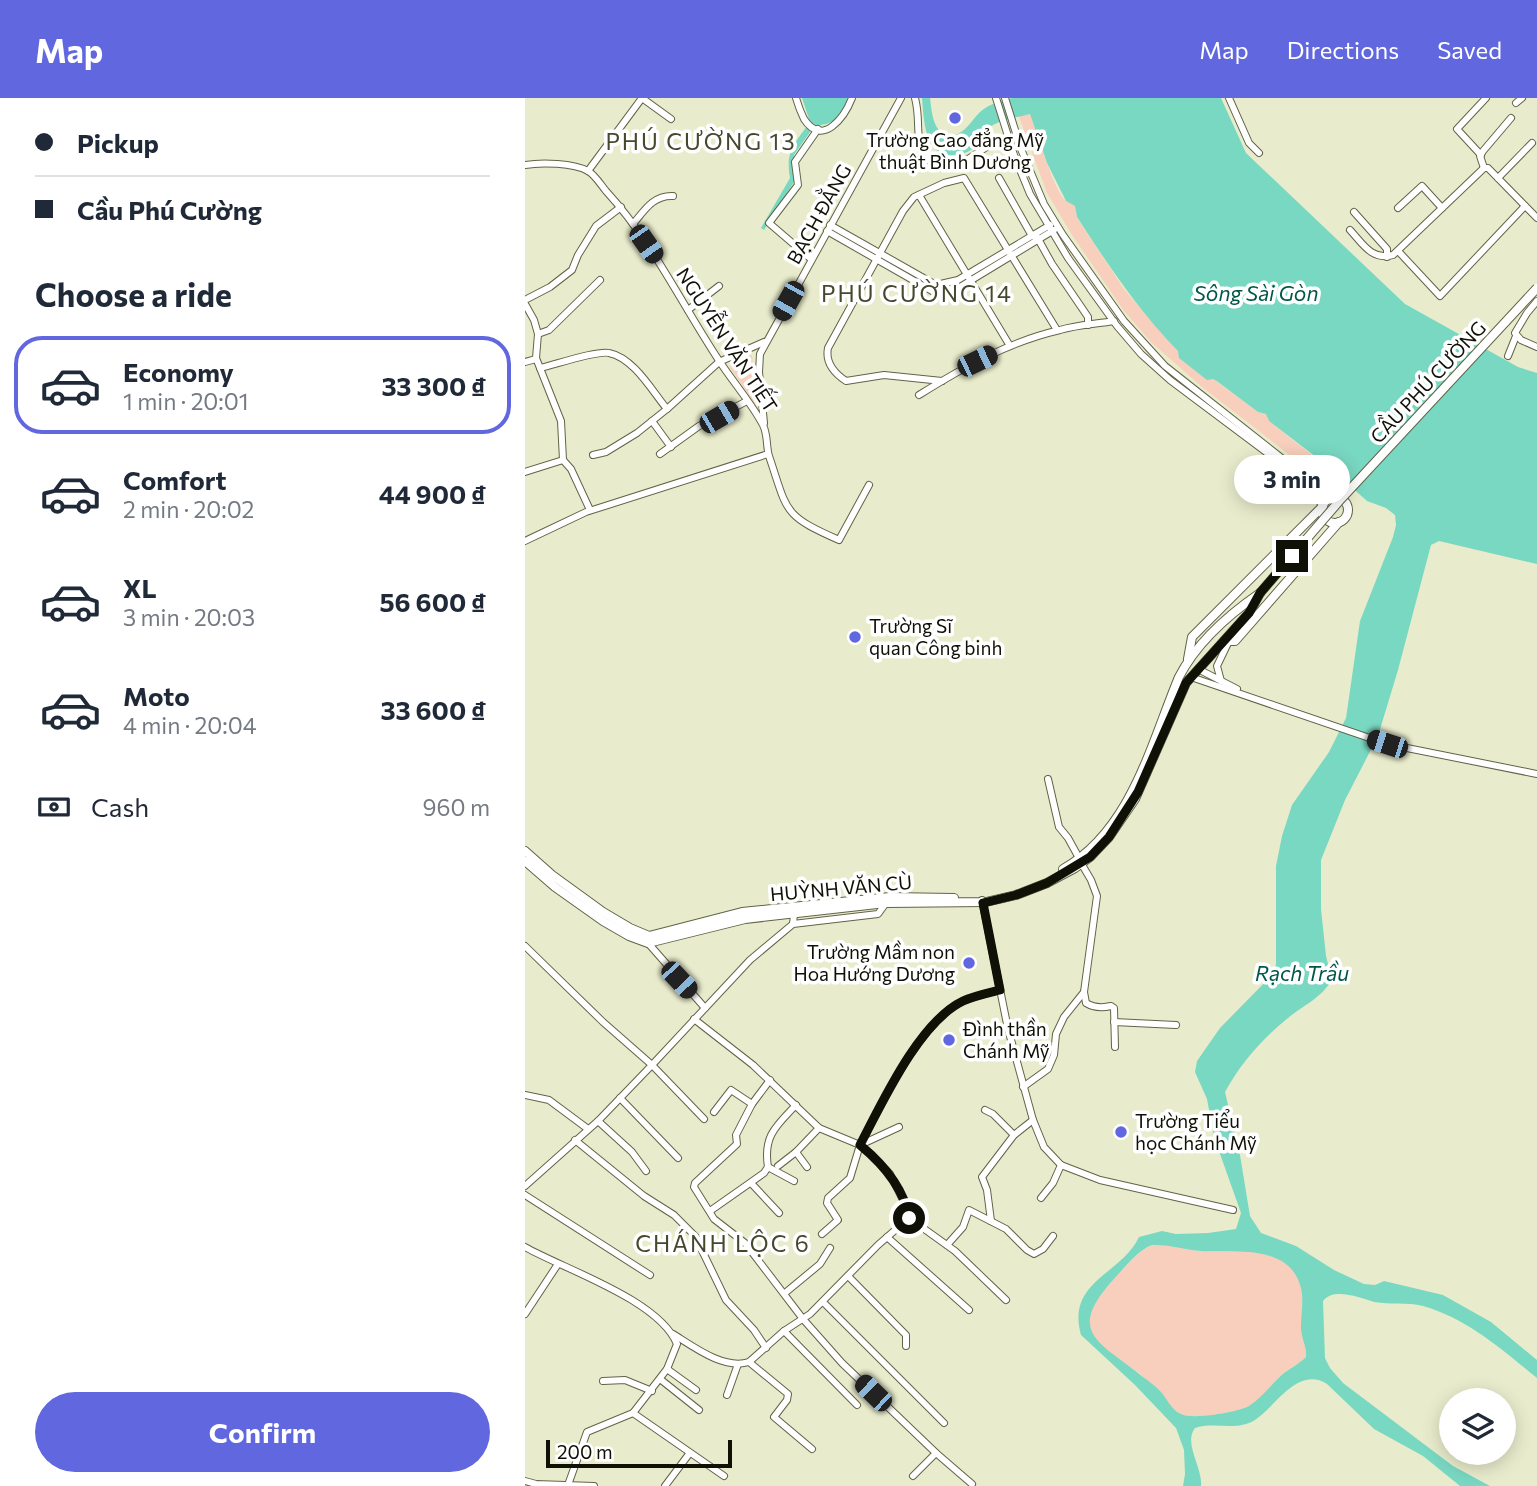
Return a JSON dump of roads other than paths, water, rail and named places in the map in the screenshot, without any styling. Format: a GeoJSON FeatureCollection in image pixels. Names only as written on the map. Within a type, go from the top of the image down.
{"type":"FeatureCollection","features":[{"type":"Feature","properties":{"kind":"main road","name":"CẦU PHÚ CƯỜNG"},"geometry":{"type":"LineString","coordinates":[[1260,593],[1341,499],[1537,288]]}},
{"type":"Feature","properties":{"kind":"main road"},"geometry":{"type":"LineString","coordinates":[[1188,660],[1192,637],[1317,514],[1329,498],[1338,497],[1345,501],[1348,509],[1346,517],[1249,627],[1235,641],[1229,641]]}},
{"type":"Feature","properties":{"kind":"main road"},"geometry":{"type":"LineString","coordinates":[[1317,514],[1327,520],[1339,522]]}},
{"type":"Feature","properties":{"kind":"main road"},"geometry":{"type":"LineString","coordinates":[[1317,514],[1315,519],[1326,530],[1324,540]]}},
{"type":"Feature","properties":{"kind":"main road"},"geometry":{"type":"LineString","coordinates":[[1219,646],[1229,641],[1254,615],[1260,593]]}},
{"type":"Feature","properties":{"kind":"main road"},"geometry":{"type":"LineString","coordinates":[[525,861],[555,887],[603,921],[648,943],[724,923],[794,911],[888,900],[982,900],[1016,895],[1047,883],[1109,837],[1130,807],[1182,690],[1198,668],[1253,608],[1260,593]]}},
{"type":"Feature","properties":{"kind":"main road"},"geometry":{"type":"LineString","coordinates":[[1188,649],[1228,611],[1260,593]]}},
{"type":"Feature","properties":{"kind":"main road"},"geometry":{"type":"LineString","coordinates":[[1080,861],[1104,834],[1134,787],[1188,660],[1230,615],[1260,593]]}},
{"type":"Feature","properties":{"kind":"main road"},"geometry":{"type":"LineString","coordinates":[[1188,660],[1198,668]]}},
{"type":"Feature","properties":{"kind":"main road"},"geometry":{"type":"LineString","coordinates":[[1181,673],[1191,677]]}},
{"type":"Feature","properties":{"kind":"main road"},"geometry":{"type":"LineString","coordinates":[[525,850],[565,885],[617,921],[642,934],[648,943]]}},
{"type":"Feature","properties":{"kind":"main road","name":"HUỲNH VĂN CÙ"},"geometry":{"type":"LineString","coordinates":[[642,934],[660,934],[742,912],[794,911]]}},
{"type":"Feature","properties":{"kind":"street"},"geometry":{"type":"LineString","coordinates":[[525,164],[558,165],[588,171],[642,98],[671,119]]}},
{"type":"Feature","properties":{"kind":"street"},"geometry":{"type":"LineString","coordinates":[[796,98],[813,127],[828,130],[837,125],[852,98]]}},
{"type":"Feature","properties":{"kind":"street","name":"BẠCH ĐẰNG"},"geometry":{"type":"LineString","coordinates":[[764,427],[760,354],[901,98]]}},
{"type":"Feature","properties":{"kind":"street"},"geometry":{"type":"LineString","coordinates":[[915,98],[919,144],[926,157],[937,168],[957,166],[993,143]]}},
{"type":"Feature","properties":{"kind":"street"},"geometry":{"type":"LineString","coordinates":[[996,98],[1019,170],[1030,194],[1114,321],[1141,354],[1302,474],[1338,497]]}},
{"type":"Feature","properties":{"kind":"street"},"geometry":{"type":"LineString","coordinates":[[1005,98],[1032,178],[1053,227],[1144,345],[1181,384],[1294,473],[1317,514]]}},
{"type":"Feature","properties":{"kind":"street"},"geometry":{"type":"LineString","coordinates":[[1229,98],[1249,143],[1259,153]]}},
{"type":"Feature","properties":{"kind":"street"},"geometry":{"type":"LineString","coordinates":[[1483,167],[1481,155],[1457,129],[1486,98]]}},
{"type":"Feature","properties":{"kind":"street"},"geometry":{"type":"LineString","coordinates":[[1481,155],[1511,118]]}},
{"type":"Feature","properties":{"kind":"street"},"geometry":{"type":"LineString","coordinates":[[811,259],[769,223],[798,185],[795,162],[813,127]]}},
{"type":"Feature","properties":{"kind":"street"},"geometry":{"type":"LineString","coordinates":[[1498,178],[1532,144]]}},
{"type":"Feature","properties":{"kind":"street"},"geometry":{"type":"LineString","coordinates":[[1483,167],[1489,168],[1537,218]]}},
{"type":"Feature","properties":{"kind":"street"},"geometry":{"type":"LineString","coordinates":[[1350,230],[1374,256],[1387,257],[1399,252],[1483,167]]}},
{"type":"Feature","properties":{"kind":"street","name":"NGUYỄN VĂN TIẾT"},"geometry":{"type":"LineString","coordinates":[[588,171],[621,207],[660,263],[719,362],[764,427],[769,446],[768,454],[784,503],[793,516],[839,540],[869,485]]}},
{"type":"Feature","properties":{"kind":"street"},"geometry":{"type":"LineString","coordinates":[[942,381],[884,375],[846,381],[829,365],[826,356],[903,211],[914,197],[944,183],[964,178],[1057,330]]}},
{"type":"Feature","properties":{"kind":"street"},"geometry":{"type":"LineString","coordinates":[[999,178],[1088,317],[1089,325]]}},
{"type":"Feature","properties":{"kind":"street"},"geometry":{"type":"LineString","coordinates":[[1398,208],[1422,186],[1442,208]]}},
{"type":"Feature","properties":{"kind":"street"},"geometry":{"type":"LineString","coordinates":[[632,224],[653,200],[673,195]]}},
{"type":"Feature","properties":{"kind":"street"},"geometry":{"type":"LineString","coordinates":[[919,195],[1010,346]]}},
{"type":"Feature","properties":{"kind":"street"},"geometry":{"type":"LineString","coordinates":[[1399,252],[1439,296],[1525,206]]}},
{"type":"Feature","properties":{"kind":"street"},"geometry":{"type":"LineString","coordinates":[[590,510],[572,469],[563,460],[561,421],[536,359],[538,334],[525,302],[572,270],[596,226],[621,207]]}},
{"type":"Feature","properties":{"kind":"street"},"geometry":{"type":"LineString","coordinates":[[1354,212],[1387,249],[1387,257]]}},
{"type":"Feature","properties":{"kind":"street"},"geometry":{"type":"LineString","coordinates":[[829,228],[932,291],[949,293],[968,278],[1053,227]]}},
{"type":"Feature","properties":{"kind":"street"},"geometry":{"type":"LineString","coordinates":[[538,334],[549,330],[600,280]]}},
{"type":"Feature","properties":{"kind":"street"},"geometry":{"type":"LineString","coordinates":[[688,310],[719,286]]}},
{"type":"Feature","properties":{"kind":"street"},"geometry":{"type":"LineString","coordinates":[[1508,356],[1517,329],[1537,301]]}},
{"type":"Feature","properties":{"kind":"street"},"geometry":{"type":"LineString","coordinates":[[919,396],[962,368],[1010,346],[1057,330],[1114,321]]}},
{"type":"Feature","properties":{"kind":"street"},"geometry":{"type":"LineString","coordinates":[[1516,336],[1537,347]]}},
{"type":"Feature","properties":{"kind":"street"},"geometry":{"type":"LineString","coordinates":[[593,455],[606,452],[652,421],[719,362],[766,341]]}},
{"type":"Feature","properties":{"kind":"street"},"geometry":{"type":"LineString","coordinates":[[540,368],[608,352],[622,358],[635,369],[667,409]]}},
{"type":"Feature","properties":{"kind":"street"},"geometry":{"type":"LineString","coordinates":[[525,362],[536,359]]}},
{"type":"Feature","properties":{"kind":"street"},"geometry":{"type":"LineString","coordinates":[[660,454],[699,426],[747,401]]}},
{"type":"Feature","properties":{"kind":"street"},"geometry":{"type":"LineString","coordinates":[[652,421],[671,447]]}},
{"type":"Feature","properties":{"kind":"street"},"geometry":{"type":"LineString","coordinates":[[525,541],[590,510],[768,454]]}},
{"type":"Feature","properties":{"kind":"street"},"geometry":{"type":"LineString","coordinates":[[525,472],[563,460]]}},
{"type":"Feature","properties":{"kind":"street"},"geometry":{"type":"LineString","coordinates":[[1221,681],[1217,666],[1229,641]]}},
{"type":"Feature","properties":{"kind":"street"},"geometry":{"type":"LineString","coordinates":[[1198,668],[1254,697]]}},
{"type":"Feature","properties":{"kind":"street"},"geometry":{"type":"LineString","coordinates":[[1191,677],[1387,744],[1537,774]]}},
{"type":"Feature","properties":{"kind":"street"},"geometry":{"type":"LineString","coordinates":[[1048,779],[1059,827],[1069,838],[1097,896],[1084,992],[1089,1005],[1100,1008],[1111,1006],[1114,1009],[1115,1047]]}},
{"type":"Feature","properties":{"kind":"street","name":"HUỲNH VĂN CÙ"},"geometry":{"type":"LineString","coordinates":[[793,924],[879,914],[888,900]]}},
{"type":"Feature","properties":{"kind":"street"},"geometry":{"type":"LineString","coordinates":[[982,900],[1000,990],[1024,1087],[1044,1147],[1061,1165],[1100,1180],[1233,1210]]}},
{"type":"Feature","properties":{"kind":"street"},"geometry":{"type":"LineString","coordinates":[[525,1186],[598,1121],[750,960],[793,924],[794,911]]}},
{"type":"Feature","properties":{"kind":"street"},"geometry":{"type":"LineString","coordinates":[[648,943],[705,1008]]}},
{"type":"Feature","properties":{"kind":"street"},"geometry":{"type":"LineString","coordinates":[[525,946],[603,1022],[652,1065],[704,1119]]}},
{"type":"Feature","properties":{"kind":"street"},"geometry":{"type":"LineString","coordinates":[[822,1234],[838,1220],[827,1203],[828,1198],[850,1178],[860,1145],[897,1074],[943,1015],[963,1001],[1000,990]]}},
{"type":"Feature","properties":{"kind":"street"},"geometry":{"type":"LineString","coordinates":[[1024,1087],[1048,1069],[1054,1055],[1056,1034],[1064,1017],[1084,992]]}},
{"type":"Feature","properties":{"kind":"street"},"geometry":{"type":"LineString","coordinates":[[694,1019],[770,1080],[819,1128],[860,1145],[890,1174],[908,1210],[909,1218],[947,1245],[1006,1300]]}},
{"type":"Feature","properties":{"kind":"street"},"geometry":{"type":"LineString","coordinates":[[1114,1022],[1176,1025]]}},
{"type":"Feature","properties":{"kind":"street"},"geometry":{"type":"LineString","coordinates":[[770,1080],[752,1104],[736,1135],[737,1144],[695,1183],[694,1187],[720,1225],[745,1243],[803,1319],[842,1363],[972,1485]]}},
{"type":"Feature","properties":{"kind":"street"},"geometry":{"type":"LineString","coordinates":[[714,1112],[731,1090],[752,1104]]}},
{"type":"Feature","properties":{"kind":"street"},"geometry":{"type":"LineString","coordinates":[[525,1095],[549,1100],[588,1129]]}},
{"type":"Feature","properties":{"kind":"street"},"geometry":{"type":"LineString","coordinates":[[620,1098],[678,1158]]}},
{"type":"Feature","properties":{"kind":"street"},"geometry":{"type":"LineString","coordinates":[[768,1167],[768,1140],[776,1125],[796,1105]]}},
{"type":"Feature","properties":{"kind":"street"},"geometry":{"type":"LineString","coordinates":[[985,1110],[993,1114],[1014,1135]]}},
{"type":"Feature","properties":{"kind":"street"},"geometry":{"type":"LineString","coordinates":[[991,1221],[988,1190],[982,1177],[1014,1135],[1033,1120]]}},
{"type":"Feature","properties":{"kind":"street"},"geometry":{"type":"LineString","coordinates":[[598,1121],[632,1152],[646,1171]]}},
{"type":"Feature","properties":{"kind":"street"},"geometry":{"type":"LineString","coordinates":[[860,1145],[899,1127]]}},
{"type":"Feature","properties":{"kind":"street"},"geometry":{"type":"LineString","coordinates":[[778,1166],[819,1128]]}},
{"type":"Feature","properties":{"kind":"street"},"geometry":{"type":"LineString","coordinates":[[575,1140],[644,1196],[674,1215],[695,1236],[726,1300],[754,1330],[766,1348]]}},
{"type":"Feature","properties":{"kind":"street"},"geometry":{"type":"LineString","coordinates":[[796,1152],[807,1167]]}},
{"type":"Feature","properties":{"kind":"street"},"geometry":{"type":"LineString","coordinates":[[1041,1198],[1053,1183],[1061,1165]]}},
{"type":"Feature","properties":{"kind":"street"},"geometry":{"type":"LineString","coordinates":[[710,1211],[751,1183],[768,1167]]}},
{"type":"Feature","properties":{"kind":"street"},"geometry":{"type":"LineString","coordinates":[[768,1167],[794,1181]]}},
{"type":"Feature","properties":{"kind":"street"},"geometry":{"type":"LineString","coordinates":[[751,1183],[779,1213]]}},
{"type":"Feature","properties":{"kind":"street"},"geometry":{"type":"LineString","coordinates":[[525,1195],[650,1275]]}},
{"type":"Feature","properties":{"kind":"street"},"geometry":{"type":"LineString","coordinates":[[947,1245],[963,1227],[969,1210],[1006,1229],[1027,1251],[1034,1254],[1040,1252],[1053,1236]]}},
{"type":"Feature","properties":{"kind":"street"},"geometry":{"type":"LineString","coordinates":[[525,1247],[640,1305],[673,1334],[719,1359],[738,1364],[749,1362],[823,1302],[909,1218]]}},
{"type":"Feature","properties":{"kind":"street"},"geometry":{"type":"LineString","coordinates":[[887,1237],[969,1310]]}},
{"type":"Feature","properties":{"kind":"street"},"geometry":{"type":"LineString","coordinates":[[785,1293],[820,1264],[829,1248]]}},
{"type":"Feature","properties":{"kind":"street"},"geometry":{"type":"LineString","coordinates":[[525,1314],[558,1264]]}},
{"type":"Feature","properties":{"kind":"street"},"geometry":{"type":"LineString","coordinates":[[848,1276],[906,1335],[906,1346]]}},
{"type":"Feature","properties":{"kind":"street"},"geometry":{"type":"LineString","coordinates":[[823,1302],[944,1423]]}},
{"type":"Feature","properties":{"kind":"street"},"geometry":{"type":"LineString","coordinates":[[784,1331],[857,1405]]}},
{"type":"Feature","properties":{"kind":"street"},"geometry":{"type":"LineString","coordinates":[[568,1485],[587,1432],[633,1413],[652,1391],[667,1369],[677,1344],[673,1334]]}},
{"type":"Feature","properties":{"kind":"street"},"geometry":{"type":"LineString","coordinates":[[749,1362],[788,1394],[787,1401],[774,1417],[787,1431],[812,1449]]}},
{"type":"Feature","properties":{"kind":"street"},"geometry":{"type":"LineString","coordinates":[[727,1395],[738,1364]]}},
{"type":"Feature","properties":{"kind":"street"},"geometry":{"type":"LineString","coordinates":[[667,1369],[697,1390]]}},
{"type":"Feature","properties":{"kind":"street"},"geometry":{"type":"LineString","coordinates":[[660,1379],[699,1410]]}},
{"type":"Feature","properties":{"kind":"street"},"geometry":{"type":"LineString","coordinates":[[603,1381],[625,1380],[652,1391]]}},
{"type":"Feature","properties":{"kind":"street"},"geometry":{"type":"LineString","coordinates":[[633,1413],[724,1476]]}},
{"type":"Feature","properties":{"kind":"street"},"geometry":{"type":"LineString","coordinates":[[913,1476],[936,1452]]}},
{"type":"Feature","properties":{"kind":"street"},"geometry":{"type":"LineString","coordinates":[[665,1486],[689,1454]]}},
{"type":"Feature","properties":{"kind":"street"},"geometry":{"type":"LineString","coordinates":[[525,1484],[594,1486]]}},
{"type":"Feature","properties":{"kind":"water"},"geometry":{"type":"Polygon","coordinates":[[[802,98],[848,98],[836,118],[828,124],[815,125],[794,155],[794,182],[764,230],[761,228],[790,178],[790,154],[810,122],[802,98]]]}},
{"type":"Feature","properties":{"kind":"water","name":"Sông Sài Gòn"},"geometry":{"type":"Polygon","coordinates":[[[922,98],[930,98],[937,127],[950,137],[964,130],[987,107],[1012,98],[1221,98],[1246,153],[1405,304],[1518,367],[1537,373],[1537,564],[1439,541],[1431,545],[1378,736],[1345,800],[1321,860],[1321,909],[1326,956],[1332,980],[1317,997],[1269,1034],[1245,1062],[1225,1092],[1240,1155],[1250,1216],[1261,1233],[1296,1246],[1334,1270],[1364,1284],[1375,1285],[1384,1281],[1443,1295],[1491,1322],[1537,1360],[1537,1378],[1469,1327],[1423,1306],[1380,1303],[1340,1294],[1323,1301],[1325,1358],[1343,1383],[1439,1455],[1439,1465],[1452,1465],[1490,1486],[1460,1486],[1423,1456],[1374,1429],[1327,1384],[1307,1380],[1288,1390],[1248,1424],[1195,1428],[1191,1441],[1201,1486],[1183,1486],[1184,1450],[1176,1428],[1081,1335],[1078,1317],[1081,1302],[1088,1290],[1131,1250],[1139,1237],[1162,1231],[1176,1234],[1236,1229],[1241,1213],[1214,1137],[1207,1099],[1195,1072],[1197,1061],[1220,1028],[1274,973],[1276,866],[1282,836],[1292,805],[1329,752],[1346,718],[1360,621],[1393,537],[1395,515],[1386,508],[1367,501],[1329,467],[1269,421],[1266,414],[1258,412],[1213,379],[1207,380],[1179,358],[1178,351],[1150,320],[1112,270],[1077,217],[1075,206],[1066,201],[1047,163],[1030,114],[993,125],[976,146],[957,155],[946,155],[938,151],[932,145],[925,127],[922,98]],[[1152,1245],[1141,1251],[1113,1280],[1091,1313],[1090,1325],[1094,1336],[1103,1346],[1156,1387],[1178,1412],[1187,1416],[1226,1413],[1249,1406],[1284,1373],[1306,1357],[1301,1329],[1301,1287],[1292,1270],[1282,1261],[1256,1253],[1201,1251],[1152,1245]]]}},
{"type":"Feature","properties":{"kind":"place","name":"Trường Cao đẳng Mỹ thuật Bình Dương"},"geometry":{"type":"Point","coordinates":[955,118]}},
{"type":"Feature","properties":{"kind":"place","name":"Trường Sĩ quan Công binh"},"geometry":{"type":"Point","coordinates":[855,637]}},
{"type":"Feature","properties":{"kind":"place","name":"Trường Mầm non Hoa Hướng Dương"},"geometry":{"type":"Point","coordinates":[969,963]}},
{"type":"Feature","properties":{"kind":"place","name":"Đình thần Chánh Mỹ"},"geometry":{"type":"Point","coordinates":[949,1040]}},
{"type":"Feature","properties":{"kind":"place","name":"Trường Tiểu học Chánh Mỹ"},"geometry":{"type":"Point","coordinates":[1121,1132]}},
{"type":"Feature","properties":{"kind":"district","name":"PHÚ CƯỜNG 13"},"geometry":{"type":"Point","coordinates":[701,142]}},
{"type":"Feature","properties":{"kind":"district","name":"PHÚ CƯỜNG 14"},"geometry":{"type":"Point","coordinates":[917,294]}},
{"type":"Feature","properties":{"kind":"district","name":"CHÁNH LỘC 6"},"geometry":{"type":"Point","coordinates":[723,1244]}},
{"type":"Feature","properties":{"kind":"water label","name":"Rạch Trầu"},"geometry":{"type":"Point","coordinates":[1302,974]}}]}
